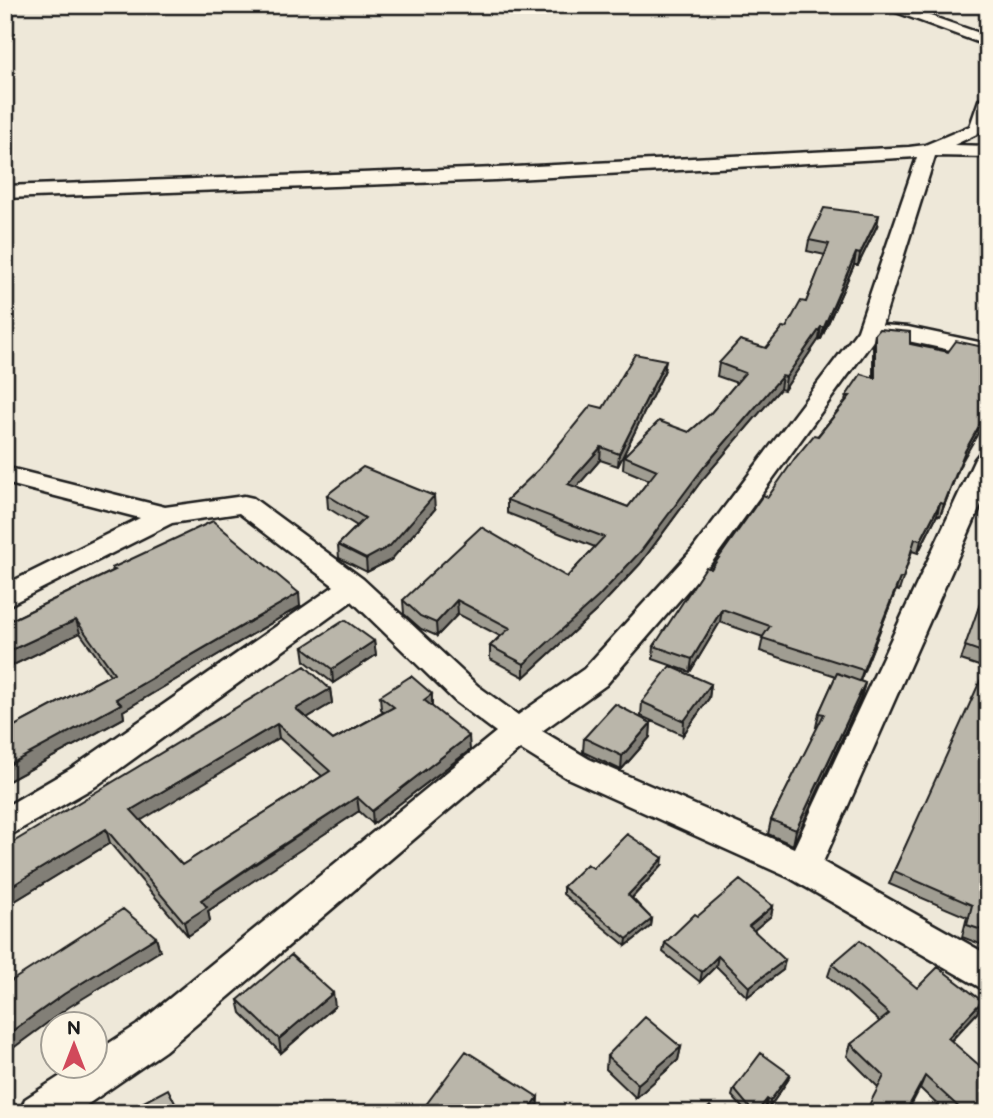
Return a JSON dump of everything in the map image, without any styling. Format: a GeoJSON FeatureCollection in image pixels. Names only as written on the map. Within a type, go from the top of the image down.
{"type":"FeatureCollection","features":[{"type":"Feature","properties":{"kind":"street"},"geometry":{"type":"LineString","coordinates":[[884,5],[988,41]]}},
{"type":"Feature","properties":{"kind":"street"},"geometry":{"type":"LineString","coordinates":[[928,150],[978,130],[988,100]]}},
{"type":"Feature","properties":{"kind":"street"},"geometry":{"type":"LineString","coordinates":[[40,1113],[151,1038],[518,732],[595,677],[702,556],[869,331],[928,150]]}},
{"type":"Feature","properties":{"kind":"street"},"geometry":{"type":"LineString","coordinates":[[5,192],[614,169],[928,150],[988,152]]}},
{"type":"Feature","properties":{"kind":"street"},"geometry":{"type":"LineString","coordinates":[[869,331],[908,334],[988,351]]}},
{"type":"Feature","properties":{"kind":"street"},"geometry":{"type":"LineString","coordinates":[[803,867],[988,459]]}},
{"type":"Feature","properties":{"kind":"street"},"geometry":{"type":"LineString","coordinates":[[5,475],[165,516]]}},
{"type":"Feature","properties":{"kind":"street"},"geometry":{"type":"LineString","coordinates":[[5,597],[165,516],[244,504],[353,586],[467,694],[518,732],[577,768],[803,867],[988,975]]}},
{"type":"Feature","properties":{"kind":"street"},"geometry":{"type":"LineString","coordinates":[[5,824],[85,778],[353,586]]}},
{"type":"Feature","properties":{"kind":"building"},"geometry":{"type":"Polygon","coordinates":[[[824,208],[879,215],[860,254],[856,253],[824,327],[821,327],[786,377],[782,376],[704,467],[641,551],[598,597],[524,664],[490,646],[510,628],[457,600],[436,623],[420,616],[403,600],[481,527],[567,577],[604,537],[507,500],[539,469],[591,405],[603,408],[635,354],[666,360],[619,454],[601,447],[568,484],[628,507],[657,470],[624,456],[659,421],[689,432],[710,414],[745,373],[719,363],[740,340],[766,348],[783,327],[786,328],[801,301],[806,302],[829,244],[809,240],[824,208]]]}},
{"type":"Feature","properties":{"kind":"building"},"geometry":{"type":"Polygon","coordinates":[[[879,329],[910,332],[910,344],[948,352],[956,341],[988,348],[988,410],[965,451],[944,504],[940,503],[921,540],[915,539],[903,578],[900,578],[863,670],[762,638],[770,626],[722,609],[692,659],[654,646],[706,567],[711,569],[763,495],[768,497],[795,458],[814,435],[818,436],[850,396],[846,396],[861,374],[875,378],[875,334],[879,329]]]}},
{"type":"Feature","properties":{"kind":"building"},"geometry":{"type":"Polygon","coordinates":[[[363,467],[434,496],[390,546],[366,559],[338,545],[365,518],[327,495],[363,467]]]}},
{"type":"Feature","properties":{"kind":"building"},"geometry":{"type":"Polygon","coordinates":[[[213,521],[299,593],[116,699],[121,704],[5,767],[5,731],[114,673],[76,620],[5,653],[5,623],[115,570],[112,568],[213,521]]]}},
{"type":"Feature","properties":{"kind":"building"},"geometry":{"type":"Polygon","coordinates":[[[988,581],[988,654],[965,646],[988,581]]]}},
{"type":"Feature","properties":{"kind":"building"},"geometry":{"type":"Polygon","coordinates":[[[345,620],[374,641],[332,669],[303,647],[345,620]]]}},
{"type":"Feature","properties":{"kind":"building"},"geometry":{"type":"Polygon","coordinates":[[[305,666],[330,689],[296,709],[333,740],[394,707],[380,696],[411,676],[432,694],[424,700],[469,736],[372,811],[357,797],[267,855],[201,900],[207,907],[184,922],[106,829],[5,890],[5,847],[305,666]],[[277,724],[131,810],[182,865],[330,771],[277,724]]]}},
{"type":"Feature","properties":{"kind":"building"},"geometry":{"type":"Polygon","coordinates":[[[670,666],[711,684],[684,721],[642,702],[670,666]]]}},
{"type":"Feature","properties":{"kind":"building"},"geometry":{"type":"Polygon","coordinates":[[[985,670],[988,671],[988,932],[967,925],[972,905],[894,871],[985,670]]]}},
{"type":"Feature","properties":{"kind":"building"},"geometry":{"type":"Polygon","coordinates":[[[837,673],[865,683],[796,830],[771,820],[824,714],[819,713],[837,673]]]}},
{"type":"Feature","properties":{"kind":"building"},"geometry":{"type":"Polygon","coordinates":[[[615,704],[651,723],[622,756],[584,738],[615,704]]]}},
{"type":"Feature","properties":{"kind":"building"},"geometry":{"type":"Polygon","coordinates":[[[627,834],[663,858],[628,895],[652,919],[627,939],[563,887],[587,864],[593,868],[627,834]]]}},
{"type":"Feature","properties":{"kind":"building"},"geometry":{"type":"Polygon","coordinates":[[[740,880],[773,906],[749,926],[785,960],[749,987],[718,956],[702,972],[665,943],[695,914],[698,916],[740,880]]]}},
{"type":"Feature","properties":{"kind":"building"},"geometry":{"type":"Polygon","coordinates":[[[123,909],[156,937],[38,1010],[5,1036],[5,985],[123,909]]]}},
{"type":"Feature","properties":{"kind":"building"},"geometry":{"type":"Polygon","coordinates":[[[860,940],[917,988],[938,967],[982,1001],[948,1038],[988,1073],[988,1113],[977,1107],[971,1113],[965,1113],[925,1076],[905,1113],[865,1113],[884,1076],[851,1044],[889,1014],[832,964],[860,940]]]}},
{"type":"Feature","properties":{"kind":"building"},"geometry":{"type":"Polygon","coordinates":[[[291,955],[333,993],[279,1039],[238,1000],[291,955]]]}},
{"type":"Feature","properties":{"kind":"building"},"geometry":{"type":"Polygon","coordinates":[[[645,1017],[681,1047],[638,1084],[607,1056],[645,1017]]]}},
{"type":"Feature","properties":{"kind":"building"},"geometry":{"type":"Polygon","coordinates":[[[466,1051],[538,1097],[527,1113],[435,1113],[425,1106],[466,1051]]]}},
{"type":"Feature","properties":{"kind":"building"},"geometry":{"type":"Polygon","coordinates":[[[761,1053],[790,1074],[770,1101],[767,1099],[754,1113],[734,1089],[761,1053]]]}},
{"type":"Feature","properties":{"kind":"building"},"geometry":{"type":"Polygon","coordinates":[[[168,1089],[180,1113],[123,1113],[168,1089]]]}},
{"type":"Feature","properties":{"kind":"building"},"geometry":{"type":"Polygon","coordinates":[[[710,1106],[715,1113],[703,1113],[710,1106]]]}}]}
